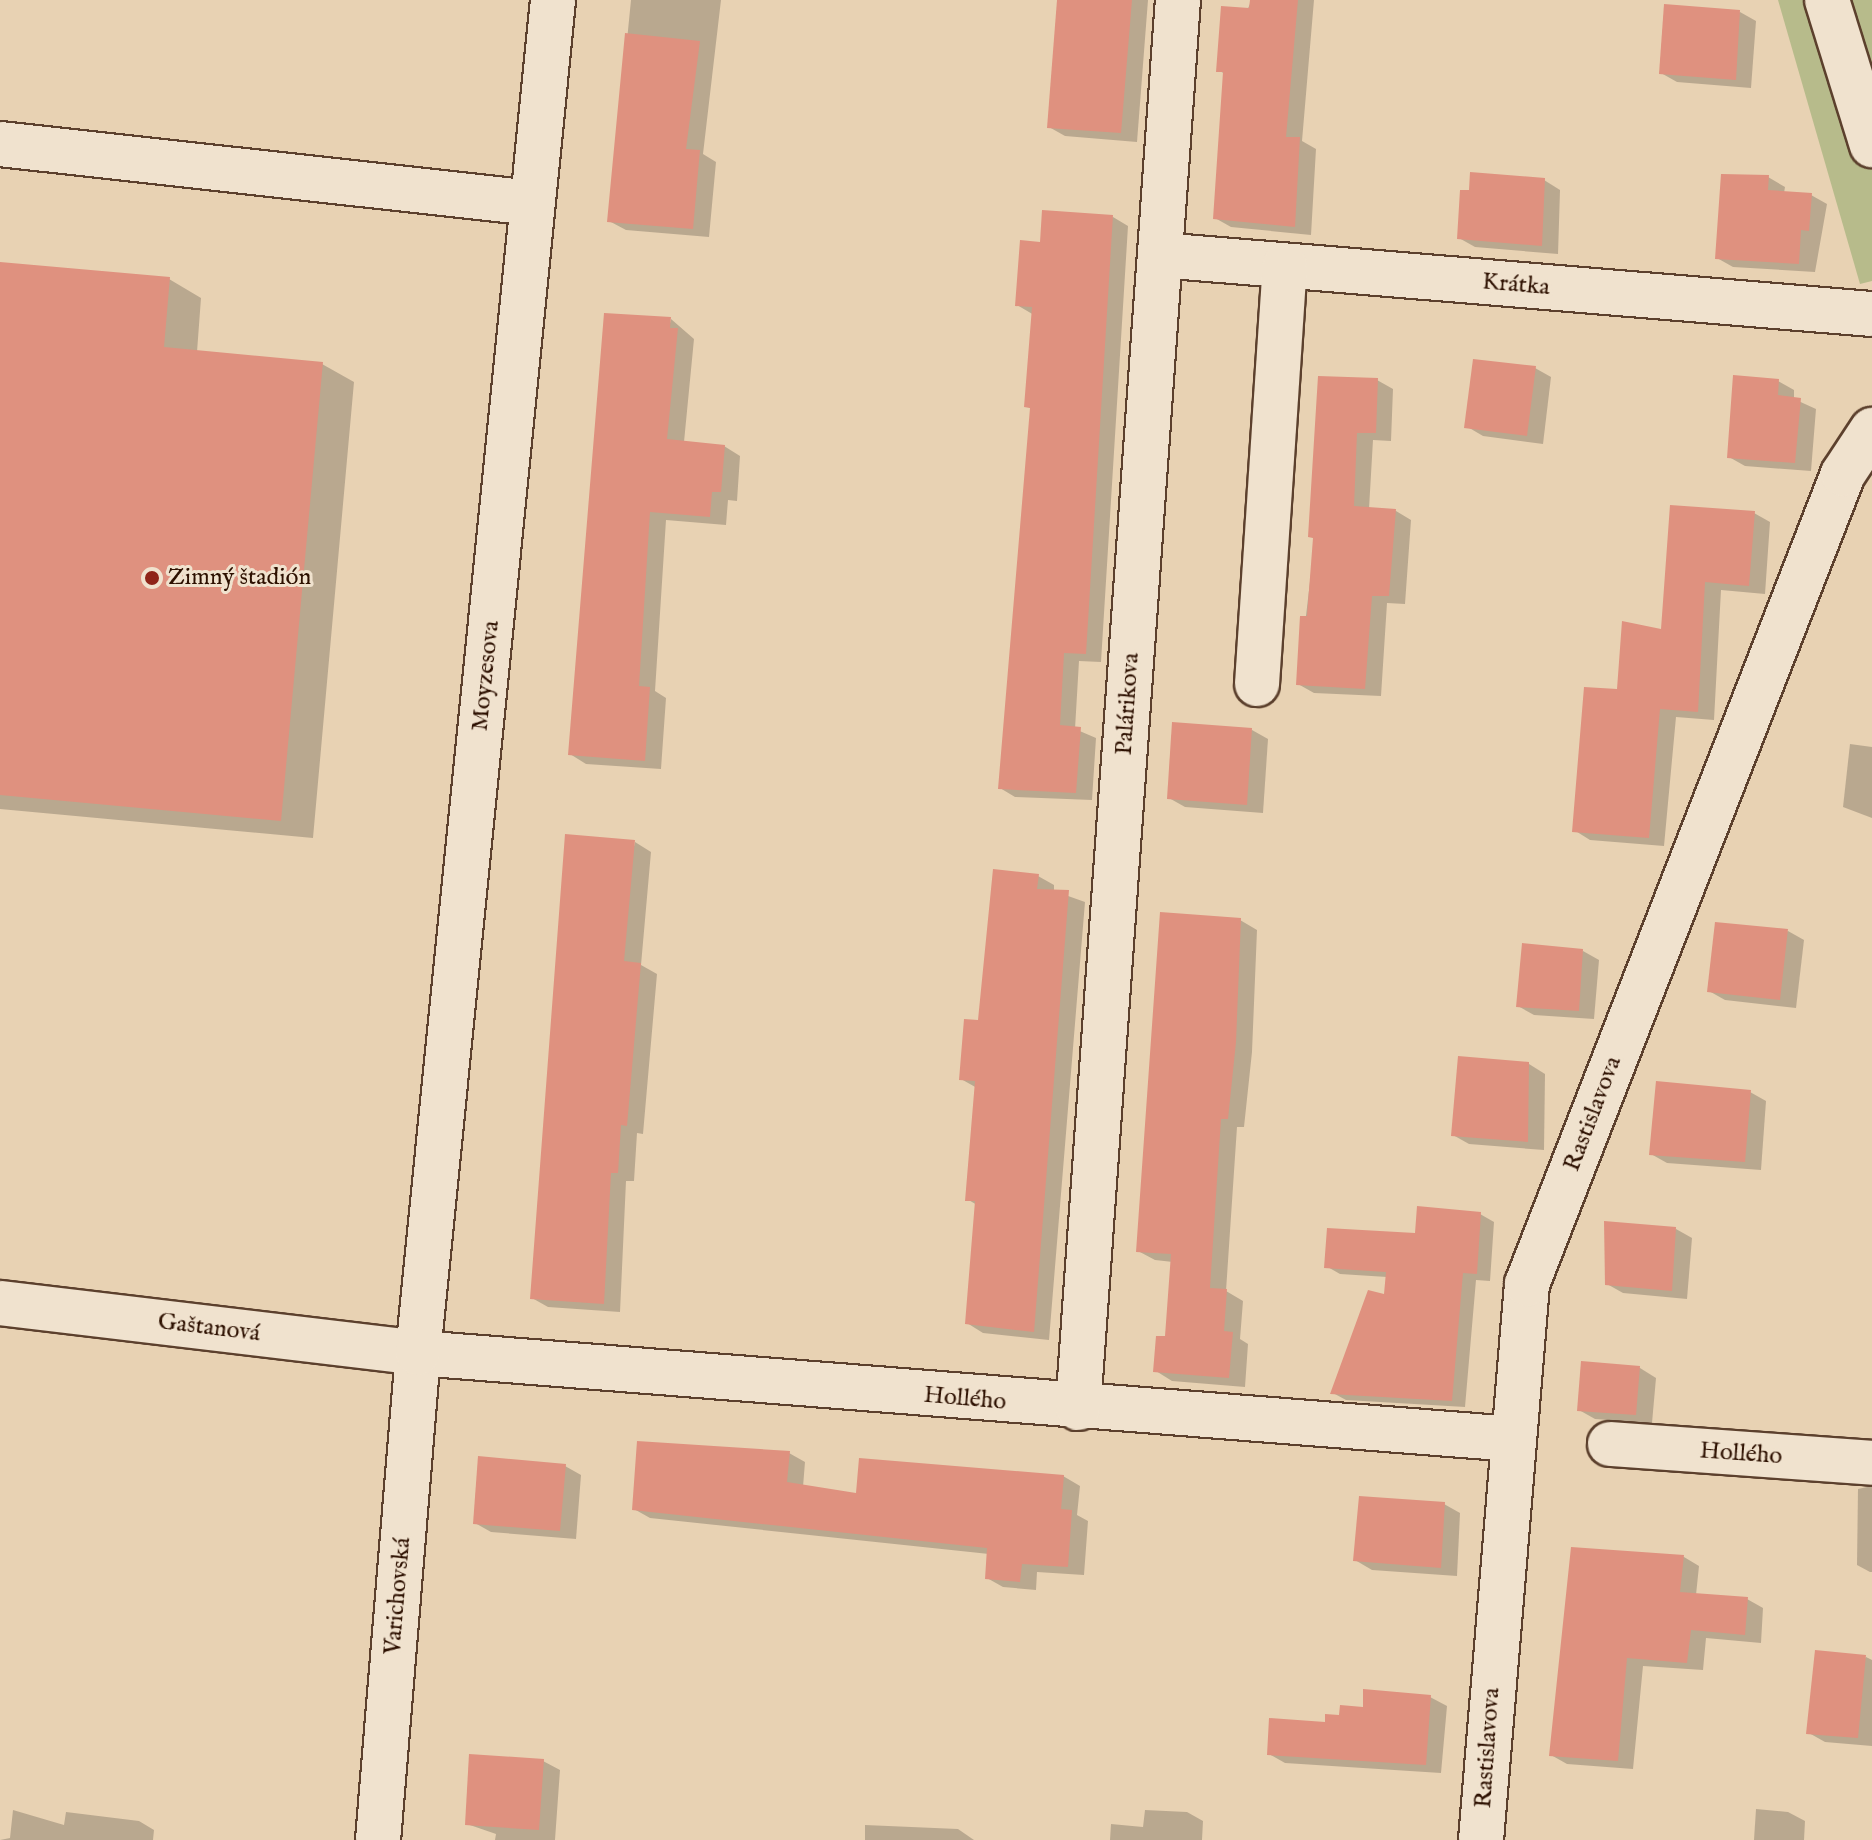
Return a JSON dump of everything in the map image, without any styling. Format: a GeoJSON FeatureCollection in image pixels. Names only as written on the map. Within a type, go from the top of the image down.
{"type":"FeatureCollection","features":[{"type":"Feature","properties":{"kind":"street","name":"Moyzesova"},"geometry":{"type":"LineString","coordinates":[[418,1353],[553,0]]}},
{"type":"Feature","properties":{"kind":"street","name":"Palárikova"},"geometry":{"type":"LineString","coordinates":[[1078,1408],[1178,0]]}},
{"type":"Feature","properties":{"kind":"street"},"geometry":{"type":"LineString","coordinates":[[1827,0],[1872,145]]}},
{"type":"Feature","properties":{"kind":"street"},"geometry":{"type":"LineString","coordinates":[[0,144],[533,203]]}},
{"type":"Feature","properties":{"kind":"street","name":"Krátka"},"geometry":{"type":"LineString","coordinates":[[1160,255],[1872,314]]}},
{"type":"Feature","properties":{"kind":"street"},"geometry":{"type":"LineString","coordinates":[[1257,684],[1285,266]]}},
{"type":"Feature","properties":{"kind":"street","name":"Rastislavova"},"geometry":{"type":"LineString","coordinates":[[1481,1840],[1527,1284],[1839,483],[1872,430]]}},
{"type":"Feature","properties":{"kind":"street","name":"Gaštanová"},"geometry":{"type":"LineString","coordinates":[[0,1303],[418,1353]]}},
{"type":"Feature","properties":{"kind":"street","name":"Hollého"},"geometry":{"type":"LineString","coordinates":[[418,1353],[1078,1408],[1513,1439]]}},
{"type":"Feature","properties":{"kind":"street","name":"Varichovská"},"geometry":{"type":"LineString","coordinates":[[378,1840],[418,1353]]}},
{"type":"Feature","properties":{"kind":"street","name":"Hollého"},"geometry":{"type":"LineString","coordinates":[[1610,1444],[1872,1463]]}},
{"type":"Feature","properties":{"kind":"green space"},"geometry":{"type":"Polygon","coordinates":[[[1778,0],[1872,0],[1872,281],[1860,284],[1778,0]]]}},
{"type":"Feature","properties":{"kind":"building"},"geometry":{"type":"Polygon","coordinates":[[[1057,0],[1132,0],[1121,133],[1047,128],[1057,0]]]}},
{"type":"Feature","properties":{"kind":"building"},"geometry":{"type":"Polygon","coordinates":[[[1250,0],[1298,0],[1286,137],[1300,137],[1295,227],[1213,219],[1223,72],[1216,72],[1221,6],[1249,8],[1250,0]]]}},
{"type":"Feature","properties":{"kind":"building"},"geometry":{"type":"Polygon","coordinates":[[[1664,4],[1740,10],[1736,80],[1659,74],[1664,4]]]}},
{"type":"Feature","properties":{"kind":"building"},"geometry":{"type":"Polygon","coordinates":[[[625,33],[700,41],[686,149],[700,150],[693,229],[607,222],[625,33]]]}},
{"type":"Feature","properties":{"kind":"building"},"geometry":{"type":"Polygon","coordinates":[[[1470,172],[1545,178],[1542,246],[1457,239],[1460,190],[1469,190],[1470,172]]]}},
{"type":"Feature","properties":{"kind":"building"},"geometry":{"type":"Polygon","coordinates":[[[1721,174],[1769,175],[1768,190],[1812,193],[1809,231],[1801,230],[1799,264],[1715,259],[1721,174]]]}},
{"type":"Feature","properties":{"kind":"building"},"geometry":{"type":"Polygon","coordinates":[[[1042,210],[1113,215],[1086,654],[1064,653],[1060,725],[1081,727],[1076,793],[998,789],[1030,408],[1024,407],[1032,307],[1015,306],[1020,240],[1040,242],[1042,210]]]}},
{"type":"Feature","properties":{"kind":"building","name":"Zimný štadión"},"geometry":{"type":"Polygon","coordinates":[[[0,262],[170,277],[164,347],[323,362],[281,821],[0,795],[0,262]]]}},
{"type":"Feature","properties":{"kind":"building"},"geometry":{"type":"Polygon","coordinates":[[[604,313],[671,317],[670,328],[678,328],[667,439],[725,445],[721,492],[712,492],[710,517],[650,512],[639,686],[650,687],[645,761],[568,755],[604,313]]]}},
{"type":"Feature","properties":{"kind":"building"},"geometry":{"type":"Polygon","coordinates":[[[1473,359],[1536,366],[1527,436],[1464,428],[1473,359]]]}},
{"type":"Feature","properties":{"kind":"building"},"geometry":{"type":"Polygon","coordinates":[[[1733,375],[1779,379],[1778,395],[1801,398],[1795,463],[1727,458],[1733,375]]]}},
{"type":"Feature","properties":{"kind":"building"},"geometry":{"type":"Polygon","coordinates":[[[1318,376],[1378,378],[1376,433],[1357,433],[1354,506],[1396,509],[1389,596],[1372,596],[1365,689],[1296,685],[1300,616],[1307,616],[1313,538],[1308,537],[1318,376]]]}},
{"type":"Feature","properties":{"kind":"building"},"geometry":{"type":"Polygon","coordinates":[[[1670,505],[1755,511],[1749,586],[1705,582],[1698,712],[1660,709],[1649,838],[1572,832],[1584,687],[1617,689],[1622,621],[1661,629],[1670,505]]]}},
{"type":"Feature","properties":{"kind":"building"},"geometry":{"type":"Polygon","coordinates":[[[1172,722],[1252,728],[1247,805],[1167,799],[1172,722]]]}},
{"type":"Feature","properties":{"kind":"building"},"geometry":{"type":"Polygon","coordinates":[[[565,834],[635,840],[624,961],[641,963],[627,1126],[621,1125],[618,1173],[611,1173],[604,1304],[530,1299],[565,834]]]}},
{"type":"Feature","properties":{"kind":"building"},"geometry":{"type":"Polygon","coordinates":[[[993,869],[1039,874],[1037,889],[1069,890],[1034,1332],[965,1324],[975,1201],[965,1201],[975,1081],[959,1080],[964,1019],[978,1020],[993,869]]]}},
{"type":"Feature","properties":{"kind":"building"},"geometry":{"type":"Polygon","coordinates":[[[1160,912],[1241,918],[1236,1042],[1228,1119],[1221,1119],[1210,1288],[1227,1289],[1224,1331],[1233,1332],[1229,1378],[1153,1372],[1156,1336],[1165,1336],[1171,1254],[1136,1252],[1160,912]]]}},
{"type":"Feature","properties":{"kind":"building"},"geometry":{"type":"Polygon","coordinates":[[[1715,922],[1788,929],[1780,1000],[1707,992],[1715,922]]]}},
{"type":"Feature","properties":{"kind":"building"},"geometry":{"type":"Polygon","coordinates":[[[1522,943],[1583,949],[1579,1011],[1516,1007],[1522,943]]]}},
{"type":"Feature","properties":{"kind":"building"},"geometry":{"type":"Polygon","coordinates":[[[1458,1056],[1529,1062],[1528,1142],[1451,1136],[1458,1056]]]}},
{"type":"Feature","properties":{"kind":"building"},"geometry":{"type":"Polygon","coordinates":[[[1656,1081],[1751,1090],[1745,1162],[1649,1155],[1656,1081]]]}},
{"type":"Feature","properties":{"kind":"building"},"geometry":{"type":"Polygon","coordinates":[[[1417,1206],[1481,1212],[1477,1274],[1463,1273],[1452,1401],[1330,1394],[1368,1290],[1384,1294],[1386,1272],[1324,1268],[1327,1228],[1415,1233],[1417,1206]]]}},
{"type":"Feature","properties":{"kind":"building"},"geometry":{"type":"Polygon","coordinates":[[[1604,1221],[1676,1227],[1672,1291],[1605,1285],[1604,1221]]]}},
{"type":"Feature","properties":{"kind":"building"},"geometry":{"type":"Polygon","coordinates":[[[1581,1361],[1640,1366],[1636,1415],[1577,1411],[1581,1361]]]}},
{"type":"Feature","properties":{"kind":"building"},"geometry":{"type":"Polygon","coordinates":[[[637,1441],[790,1451],[787,1482],[856,1493],[859,1458],[1064,1475],[1061,1509],[1072,1510],[1068,1567],[1022,1564],[1020,1582],[985,1579],[987,1548],[632,1510],[637,1441]]]}},
{"type":"Feature","properties":{"kind":"building"},"geometry":{"type":"Polygon","coordinates":[[[478,1456],[566,1464],[560,1531],[473,1524],[478,1456]]]}},
{"type":"Feature","properties":{"kind":"building"},"geometry":{"type":"Polygon","coordinates":[[[1359,1496],[1445,1502],[1441,1568],[1353,1561],[1359,1496]]]}},
{"type":"Feature","properties":{"kind":"building"},"geometry":{"type":"Polygon","coordinates":[[[1571,1547],[1684,1555],[1680,1592],[1748,1597],[1745,1635],[1691,1630],[1687,1663],[1627,1658],[1618,1761],[1549,1756],[1571,1547]]]}},
{"type":"Feature","properties":{"kind":"building"},"geometry":{"type":"Polygon","coordinates":[[[1815,1650],[1866,1655],[1858,1738],[1806,1734],[1815,1650]]]}},
{"type":"Feature","properties":{"kind":"building"},"geometry":{"type":"Polygon","coordinates":[[[1363,1689],[1431,1695],[1426,1765],[1267,1755],[1269,1718],[1325,1722],[1325,1714],[1339,1715],[1340,1705],[1363,1707],[1363,1689]]]}},
{"type":"Feature","properties":{"kind":"building"},"geometry":{"type":"Polygon","coordinates":[[[469,1754],[544,1759],[539,1830],[465,1825],[469,1754]]]}},
{"type":"Feature","properties":{"kind":"place","name":"Zimný štadión"},"geometry":{"type":"Point","coordinates":[152,578]}}]}
